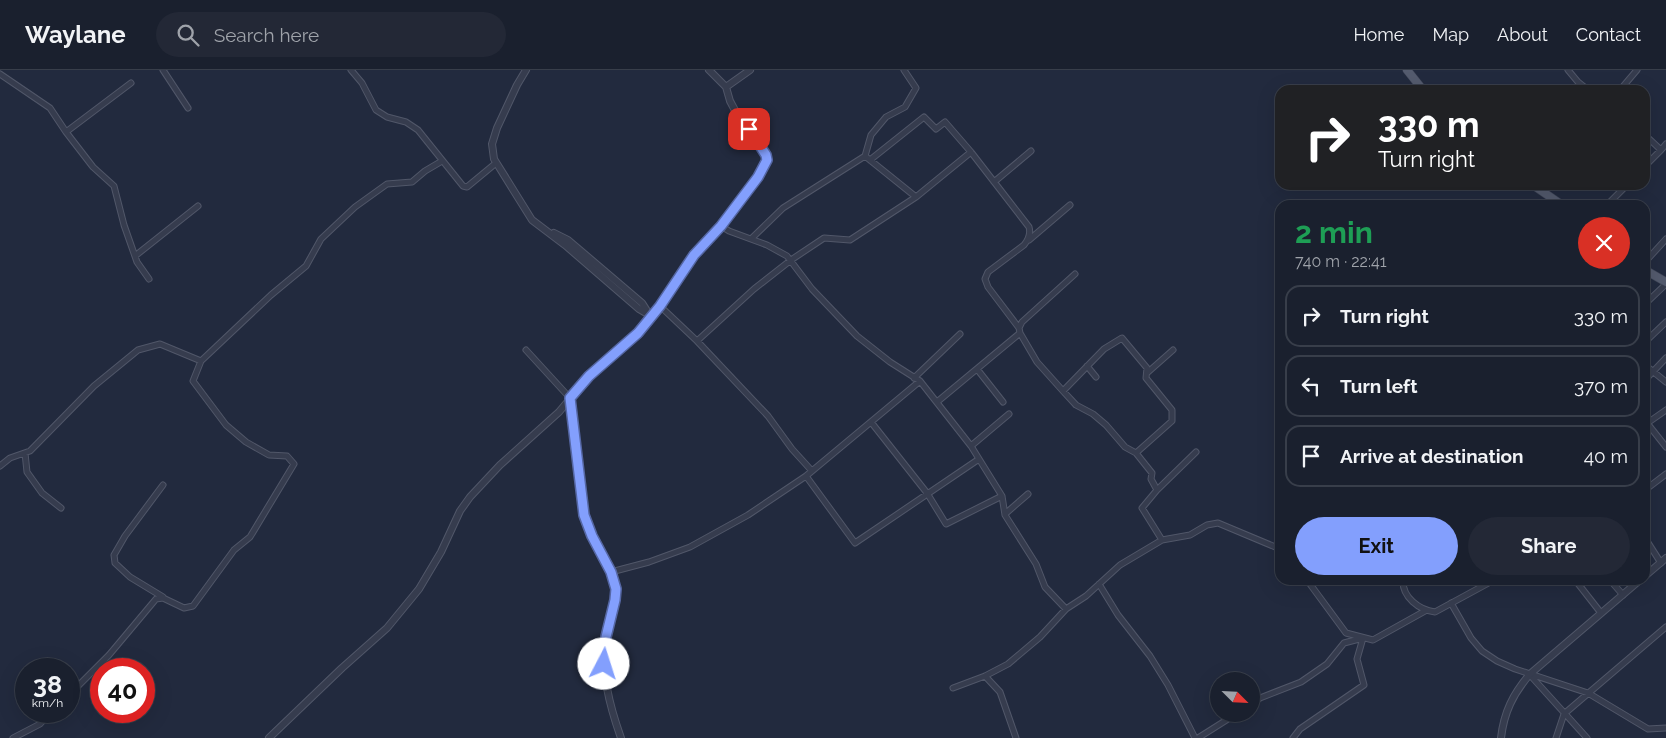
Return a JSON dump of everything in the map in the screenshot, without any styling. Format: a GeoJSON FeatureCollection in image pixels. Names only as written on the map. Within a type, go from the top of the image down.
{"type":"FeatureCollection","features":[{"type":"Feature","properties":{"kind":"main road"},"geometry":{"type":"LineString","coordinates":[[1407,70],[1419,85]]}},
{"type":"Feature","properties":{"kind":"main road"},"geometry":{"type":"LineString","coordinates":[[1540,190],[1555,200]]}},
{"type":"Feature","properties":{"kind":"main road"},"geometry":{"type":"LineString","coordinates":[[1650,273],[1666,283]]}},
{"type":"Feature","properties":{"kind":"street"},"geometry":{"type":"LineString","coordinates":[[163,70],[188,108]]}},
{"type":"Feature","properties":{"kind":"street"},"geometry":{"type":"LineString","coordinates":[[351,70],[362,83],[376,110],[387,117],[406,122],[418,130],[463,186],[467,188],[496,162]]}},
{"type":"Feature","properties":{"kind":"street"},"geometry":{"type":"LineString","coordinates":[[526,70],[517,85],[494,137],[492,151],[496,162],[527,214],[540,226],[568,240],[642,303],[651,316]]}},
{"type":"Feature","properties":{"kind":"street"},"geometry":{"type":"LineString","coordinates":[[269,738],[387,628],[419,589],[441,552],[460,511],[470,497],[500,465],[559,412],[589,376],[638,333],[660,306],[689,262],[721,226],[758,177],[767,160],[766,155],[738,116],[730,101],[726,87],[709,70]]}},
{"type":"Feature","properties":{"kind":"street"},"geometry":{"type":"LineString","coordinates":[[726,87],[750,70]]}},
{"type":"Feature","properties":{"kind":"street"},"geometry":{"type":"LineString","coordinates":[[868,158],[871,135],[886,117],[905,108],[916,88],[904,70]]}},
{"type":"Feature","properties":{"kind":"street"},"geometry":{"type":"LineString","coordinates":[[1568,70],[1582,85]]}},
{"type":"Feature","properties":{"kind":"street"},"geometry":{"type":"LineString","coordinates":[[1624,85],[1636,70]]}},
{"type":"Feature","properties":{"kind":"street"},"geometry":{"type":"LineString","coordinates":[[0,74],[50,108],[93,167],[114,186],[124,225],[135,256],[149,279]]}},
{"type":"Feature","properties":{"kind":"street"},"geometry":{"type":"LineString","coordinates":[[66,132],[131,83]]}},
{"type":"Feature","properties":{"kind":"street"},"geometry":{"type":"LineString","coordinates":[[752,238],[782,208],[868,158],[924,117],[936,128],[945,122],[971,152],[1029,227],[1029,240]]}},
{"type":"Feature","properties":{"kind":"street"},"geometry":{"type":"LineString","coordinates":[[1650,140],[1661,150]]}},
{"type":"Feature","properties":{"kind":"street"},"geometry":{"type":"LineString","coordinates":[[1650,161],[1666,144]]}},
{"type":"Feature","properties":{"kind":"street"},"geometry":{"type":"LineString","coordinates":[[994,182],[1031,151]]}},
{"type":"Feature","properties":{"kind":"street"},"geometry":{"type":"LineString","coordinates":[[696,341],[754,289],[791,260],[824,238],[850,240],[916,197],[971,152]]}},
{"type":"Feature","properties":{"kind":"street"},"geometry":{"type":"LineString","coordinates":[[868,158],[916,197]]}},
{"type":"Feature","properties":{"kind":"street"},"geometry":{"type":"LineString","coordinates":[[163,485],[125,536],[114,555],[115,563],[130,577],[163,598],[184,608],[193,606],[234,550],[250,537],[294,464],[287,456],[269,455],[246,442],[226,425],[194,381],[201,362],[271,295],[306,266],[321,239],[355,207],[387,184],[412,182],[425,171],[442,162]]}},
{"type":"Feature","properties":{"kind":"street"},"geometry":{"type":"LineString","coordinates":[[1612,200],[1622,190]]}},
{"type":"Feature","properties":{"kind":"street"},"geometry":{"type":"LineString","coordinates":[[135,256],[198,206]]}},
{"type":"Feature","properties":{"kind":"street"},"geometry":{"type":"LineString","coordinates":[[1070,206],[1024,245],[988,272],[985,279],[988,287],[1020,330],[1037,362],[1076,405],[1093,414],[1106,425],[1125,447],[1136,453],[1152,473],[1152,479],[1157,490]]}},
{"type":"Feature","properties":{"kind":"street"},"geometry":{"type":"LineString","coordinates":[[721,226],[729,231],[752,238],[780,252],[791,260],[812,289],[858,336],[890,362],[920,381],[971,446],[1002,496],[1005,514],[1036,564],[1045,587],[1066,609]]}},
{"type":"Feature","properties":{"kind":"street"},"geometry":{"type":"LineString","coordinates":[[1650,257],[1666,239]]}},
{"type":"Feature","properties":{"kind":"street"},"geometry":{"type":"LineString","coordinates":[[937,402],[1020,330],[1022,322],[1075,274]]}},
{"type":"Feature","properties":{"kind":"street"},"geometry":{"type":"LineString","coordinates":[[1650,299],[1666,283]]}},
{"type":"Feature","properties":{"kind":"street"},"geometry":{"type":"LineString","coordinates":[[660,306],[768,416],[792,449],[812,471]]}},
{"type":"Feature","properties":{"kind":"street"},"geometry":{"type":"LineString","coordinates":[[1650,337],[1666,322]]}},
{"type":"Feature","properties":{"kind":"street"},"geometry":{"type":"LineString","coordinates":[[914,378],[960,334]]}},
{"type":"Feature","properties":{"kind":"street"},"geometry":{"type":"LineString","coordinates":[[1063,391],[1104,349],[1122,338],[1147,368],[1146,378],[1172,410],[1172,421],[1136,453]]}},
{"type":"Feature","properties":{"kind":"street"},"geometry":{"type":"LineString","coordinates":[[0,466],[10,458],[30,451],[94,386],[138,350],[160,344],[201,362]]}},
{"type":"Feature","properties":{"kind":"street"},"geometry":{"type":"LineString","coordinates":[[526,350],[570,398],[584,515],[592,536],[611,572],[616,589],[606,637],[604,664],[612,710],[621,738]]}},
{"type":"Feature","properties":{"kind":"street"},"geometry":{"type":"LineString","coordinates":[[1146,373],[1173,350]]}},
{"type":"Feature","properties":{"kind":"street"},"geometry":{"type":"LineString","coordinates":[[1650,375],[1666,358]]}},
{"type":"Feature","properties":{"kind":"street"},"geometry":{"type":"LineString","coordinates":[[1087,366],[1096,377]]}},
{"type":"Feature","properties":{"kind":"street"},"geometry":{"type":"LineString","coordinates":[[977,369],[1003,402]]}},
{"type":"Feature","properties":{"kind":"street"},"geometry":{"type":"LineString","coordinates":[[1650,369],[1666,382]]}},
{"type":"Feature","properties":{"kind":"street"},"geometry":{"type":"LineString","coordinates":[[611,572],[649,562],[690,547],[748,514],[806,476],[920,381]]}},
{"type":"Feature","properties":{"kind":"street"},"geometry":{"type":"LineString","coordinates":[[1650,421],[1666,410]]}},
{"type":"Feature","properties":{"kind":"street"},"geometry":{"type":"LineString","coordinates":[[971,446],[1009,414]]}},
{"type":"Feature","properties":{"kind":"street"},"geometry":{"type":"LineString","coordinates":[[871,422],[927,493],[946,524],[1002,496]]}},
{"type":"Feature","properties":{"kind":"street"},"geometry":{"type":"LineString","coordinates":[[1650,429],[1666,448]]}},
{"type":"Feature","properties":{"kind":"street"},"geometry":{"type":"LineString","coordinates":[[1162,540],[1142,508],[1157,490],[1196,452]]}},
{"type":"Feature","properties":{"kind":"street"},"geometry":{"type":"LineString","coordinates":[[25,453],[27,472],[42,493],[61,508]]}},
{"type":"Feature","properties":{"kind":"street"},"geometry":{"type":"LineString","coordinates":[[806,476],[854,543],[979,459]]}},
{"type":"Feature","properties":{"kind":"street"},"geometry":{"type":"LineString","coordinates":[[1650,486],[1666,474]]}},
{"type":"Feature","properties":{"kind":"street"},"geometry":{"type":"LineString","coordinates":[[1005,514],[1028,494]]}},
{"type":"Feature","properties":{"kind":"street"},"geometry":{"type":"LineString","coordinates":[[953,688],[985,676],[1008,664],[1040,637],[1066,609],[1086,596],[1120,565],[1162,540],[1190,535],[1207,525],[1218,523],[1275,548]]}},
{"type":"Feature","properties":{"kind":"street"},"geometry":{"type":"LineString","coordinates":[[1650,544],[1663,560],[1650,572]]}},
{"type":"Feature","properties":{"kind":"street"},"geometry":{"type":"LineString","coordinates":[[1099,584],[1118,615],[1150,656],[1197,738],[1223,722]]}},
{"type":"Feature","properties":{"kind":"street"},"geometry":{"type":"LineString","coordinates":[[1311,585],[1346,634],[1363,638],[1373,640],[1425,611]]}},
{"type":"Feature","properties":{"kind":"street"},"geometry":{"type":"LineString","coordinates":[[1403,585],[1411,601],[1425,611],[1435,612],[1485,585]]}},
{"type":"Feature","properties":{"kind":"street"},"geometry":{"type":"LineString","coordinates":[[1579,585],[1601,613]]}},
{"type":"Feature","properties":{"kind":"street"},"geometry":{"type":"LineString","coordinates":[[1614,585],[1622,595]]}},
{"type":"Feature","properties":{"kind":"street"},"geometry":{"type":"LineString","coordinates":[[1501,738],[1507,712],[1516,692],[1530,674],[1634,585]]}},
{"type":"Feature","properties":{"kind":"street"},"geometry":{"type":"LineString","coordinates":[[80,684],[109,655],[156,599],[163,598]]}},
{"type":"Feature","properties":{"kind":"street"},"geometry":{"type":"LineString","coordinates":[[1452,603],[1471,638],[1482,651],[1497,661],[1588,693],[1648,729],[1666,728]]}},
{"type":"Feature","properties":{"kind":"street"},"geometry":{"type":"LineString","coordinates":[[1556,738],[1564,714],[1666,627]]}},
{"type":"Feature","properties":{"kind":"street"},"geometry":{"type":"LineString","coordinates":[[1260,698],[1301,682],[1327,664],[1344,643],[1363,638]]}},
{"type":"Feature","properties":{"kind":"street"},"geometry":{"type":"LineString","coordinates":[[1293,738],[1300,729],[1364,685],[1357,659],[1363,638]]}},
{"type":"Feature","properties":{"kind":"street"},"geometry":{"type":"LineString","coordinates":[[1530,674],[1587,738]]}},
{"type":"Feature","properties":{"kind":"street"},"geometry":{"type":"LineString","coordinates":[[985,676],[1000,692],[1016,738]]}},
{"type":"Feature","properties":{"kind":"street"},"geometry":{"type":"LineString","coordinates":[[14,738],[41,723]]}},
{"type":"Feature","properties":{"kind":"route"},"geometry":{"type":"LineString","coordinates":[[604,664],[606,637],[615,600],[615,581],[592,536],[584,515],[570,398],[589,376],[643,328],[694,255],[721,226],[758,177],[767,160],[766,155],[749,129]]}}]}
